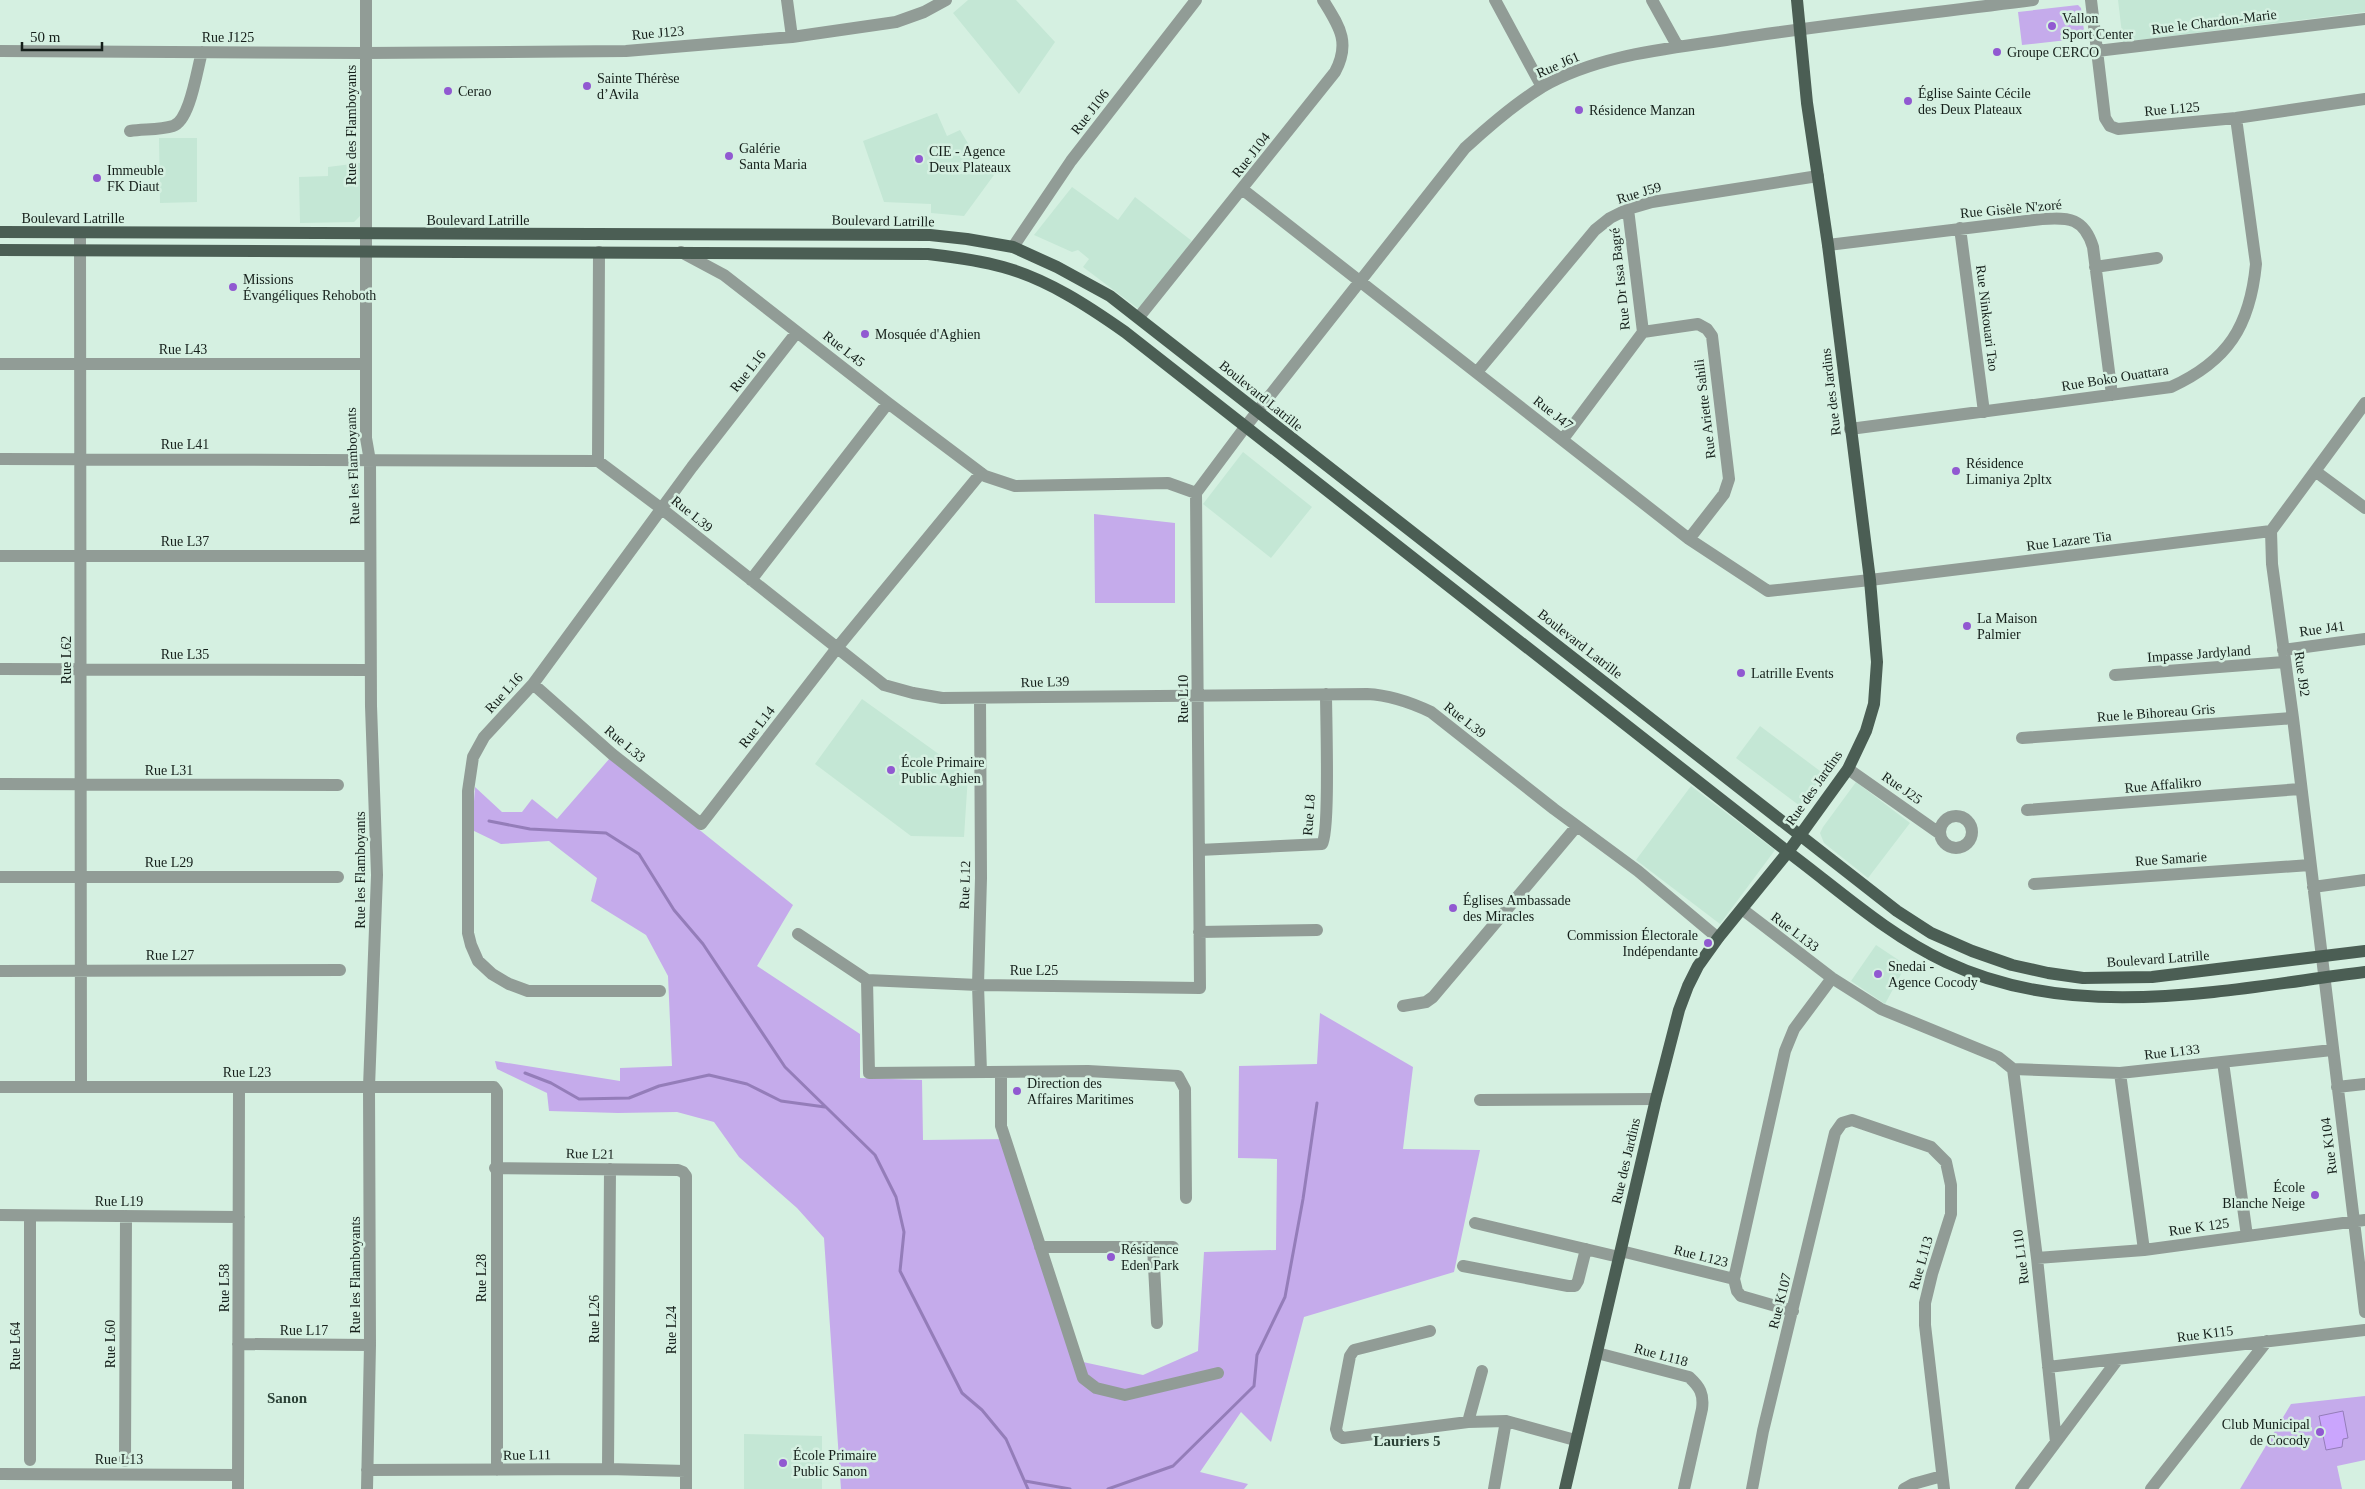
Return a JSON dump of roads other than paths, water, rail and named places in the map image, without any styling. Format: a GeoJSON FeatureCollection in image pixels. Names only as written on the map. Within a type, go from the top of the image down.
{"type":"FeatureCollection","features":[{"type":"Feature","properties":{"kind":"main road","name":"Rue des Jardins"},"geometry":{"type":"LineString","coordinates":[[1565,1489],[1656,1099],[1679,1010],[1688,986],[1698,966],[1718,938],[1788,852],[1848,769],[1871,716],[1876,682],[1870,580],[1828,245],[1807,103],[1797,0]]}},
{"type":"Feature","properties":{"kind":"main road","name":"Boulevard Latrille"},"geometry":{"type":"LineString","coordinates":[[0,232],[366,235],[930,235],[1013,247],[1089,283],[1139,317],[1257,412],[1897,911],[1931,932],[1972,951],[2012,965],[2048,973],[2116,979],[2152,977],[2365,951]]}},
{"type":"Feature","properties":{"kind":"main road"},"geometry":{"type":"LineString","coordinates":[[0,250],[928,254],[961,258],[1005,267],[1048,285],[1100,314],[1246,426],[1788,852],[1888,928],[1922,950],[1966,971],[2007,984],[2046,992],[2118,998],[2153,997],[2247,988],[2365,972]]}},
{"type":"Feature","properties":{"kind":"street","name":"Rue des Flamboyants"},"geometry":{"type":"LineString","coordinates":[[366,0],[366,251]]}},
{"type":"Feature","properties":{"kind":"street"},"geometry":{"type":"LineString","coordinates":[[787,0],[792,37]]}},
{"type":"Feature","properties":{"kind":"street","name":"Rue J123"},"geometry":{"type":"LineString","coordinates":[[366,53],[626,51],[792,37],[896,22],[924,12],[946,0]]}},
{"type":"Feature","properties":{"kind":"street","name":"Rue J106"},"geometry":{"type":"LineString","coordinates":[[1013,247],[1071,161],[1196,0]]}},
{"type":"Feature","properties":{"kind":"street","name":"Rue J104"},"geometry":{"type":"LineString","coordinates":[[1139,317],[1335,72],[1344,49],[1342,35],[1323,0]]}},
{"type":"Feature","properties":{"kind":"street"},"geometry":{"type":"LineString","coordinates":[[1495,0],[1542,87]]}},
{"type":"Feature","properties":{"kind":"street"},"geometry":{"type":"LineString","coordinates":[[1652,0],[1678,47]]}},
{"type":"Feature","properties":{"kind":"street","name":"Rue J61"},"geometry":{"type":"LineString","coordinates":[[1246,426],[1465,148],[1492,122],[1542,87],[1612,59],[1678,47],[1799,29],[2033,0]]}},
{"type":"Feature","properties":{"kind":"street","name":"Rue L125"},"geometry":{"type":"LineString","coordinates":[[2091,0],[2105,118],[2110,126],[2118,129],[2236,118],[2365,99]]}},
{"type":"Feature","properties":{"kind":"street","name":"Rue le Chardon-Marie"},"geometry":{"type":"LineString","coordinates":[[2097,51],[2365,19]]}},
{"type":"Feature","properties":{"kind":"street","name":"Rue J125"},"geometry":{"type":"LineString","coordinates":[[0,51],[366,53]]}},
{"type":"Feature","properties":{"kind":"street"},"geometry":{"type":"LineString","coordinates":[[130,131],[174,126],[182,121],[187,110],[202,52]]}},
{"type":"Feature","properties":{"kind":"street","name":"Rue Boko Ouattara"},"geometry":{"type":"LineString","coordinates":[[1850,429],[2112,396],[2171,386],[2190,378],[2207,367],[2236,335],[2254,287],[2256,264],[2236,118]]}},
{"type":"Feature","properties":{"kind":"street","name":"Rue J59"},"geometry":{"type":"LineString","coordinates":[[1477,372],[1583,241],[1610,218],[1628,209],[1676,198],[1818,176]]}},
{"type":"Feature","properties":{"kind":"street","name":"Rue J47"},"geometry":{"type":"LineString","coordinates":[[1242,190],[1689,539],[1768,591],[1870,580]]}},
{"type":"Feature","properties":{"kind":"street","name":"Rue Dr Issa Bagré"},"geometry":{"type":"LineString","coordinates":[[1563,439],[1643,332],[1628,209]]}},
{"type":"Feature","properties":{"kind":"street","name":"Rue Gisèle N'zoré"},"geometry":{"type":"LineString","coordinates":[[1828,245],[2065,217],[2080,224],[2089,234],[2112,396]]}},
{"type":"Feature","properties":{"kind":"street","name":"Rue Ninkouari Tao"},"geometry":{"type":"LineString","coordinates":[[1960,228],[1984,412]]}},
{"type":"Feature","properties":{"kind":"street","name":"Rue L62"},"geometry":{"type":"LineString","coordinates":[[80,233],[81,1087]]}},
{"type":"Feature","properties":{"kind":"street","name":"Rue les Flamboyants"},"geometry":{"type":"LineString","coordinates":[[366,251],[366,438],[370,461],[370,670],[377,875],[369,1087],[370,1345],[367,1489]]}},
{"type":"Feature","properties":{"kind":"street"},"geometry":{"type":"LineString","coordinates":[[370,461],[598,461],[599,252]]}},
{"type":"Feature","properties":{"kind":"street","name":"Rue L45"},"geometry":{"type":"LineString","coordinates":[[680,252],[724,275],[888,403],[983,474],[1016,486],[1168,483],[1196,493]]}},
{"type":"Feature","properties":{"kind":"street"},"geometry":{"type":"LineString","coordinates":[[2095,267],[2157,258]]}},
{"type":"Feature","properties":{"kind":"street","name":"Rue Ariette Sahili"},"geometry":{"type":"LineString","coordinates":[[1643,332],[1698,324],[1707,329],[1712,336],[1728,479],[1724,494],[1689,539]]}},
{"type":"Feature","properties":{"kind":"street","name":"Rue L16"},"geometry":{"type":"LineString","coordinates":[[660,991],[528,991],[508,984],[492,974],[478,961],[468,933],[468,791],[473,757],[484,737],[533,684],[662,509],[797,332]]}},
{"type":"Feature","properties":{"kind":"street","name":"Rue L43"},"geometry":{"type":"LineString","coordinates":[[0,364],[366,364]]}},
{"type":"Feature","properties":{"kind":"street"},"geometry":{"type":"LineString","coordinates":[[751,580],[888,403]]}},
{"type":"Feature","properties":{"kind":"street"},"geometry":{"type":"LineString","coordinates":[[2271,531],[2365,403]]}},
{"type":"Feature","properties":{"kind":"street"},"geometry":{"type":"LineString","coordinates":[[1196,493],[1246,426]]}},
{"type":"Feature","properties":{"kind":"street","name":"Rue L41"},"geometry":{"type":"LineString","coordinates":[[0,459],[370,461]]}},
{"type":"Feature","properties":{"kind":"street","name":"Rue L39"},"geometry":{"type":"LineString","coordinates":[[598,461],[662,509],[884,685],[927,696],[980,698],[1198,694],[1382,694],[1408,701],[1431,712],[1576,826],[1638,870],[1718,938]]}},
{"type":"Feature","properties":{"kind":"street"},"geometry":{"type":"LineString","coordinates":[[2315,471],[2365,508]]}},
{"type":"Feature","properties":{"kind":"street","name":"Rue L14"},"geometry":{"type":"LineString","coordinates":[[701,824],[838,648],[983,474]]}},
{"type":"Feature","properties":{"kind":"street","name":"Rue L10"},"geometry":{"type":"LineString","coordinates":[[1196,493],[1200,988]]}},
{"type":"Feature","properties":{"kind":"street","name":"Rue Lazare Tia"},"geometry":{"type":"LineString","coordinates":[[1870,580],[2271,531]]}},
{"type":"Feature","properties":{"kind":"street","name":"Rue J92"},"geometry":{"type":"LineString","coordinates":[[2271,531],[2272,564],[2293,718],[2323,977]]}},
{"type":"Feature","properties":{"kind":"street","name":"Rue L37"},"geometry":{"type":"LineString","coordinates":[[0,556],[370,556]]}},
{"type":"Feature","properties":{"kind":"street","name":"Rue J41"},"geometry":{"type":"LineString","coordinates":[[2284,656],[2365,639]]}},
{"type":"Feature","properties":{"kind":"street","name":"Impasse Jardyland"},"geometry":{"type":"LineString","coordinates":[[2116,675],[2284,656]]}},
{"type":"Feature","properties":{"kind":"street","name":"Rue L35"},"geometry":{"type":"LineString","coordinates":[[0,669],[370,670]]}},
{"type":"Feature","properties":{"kind":"street","name":"Rue L33"},"geometry":{"type":"LineString","coordinates":[[533,684],[612,754],[701,824]]}},
{"type":"Feature","properties":{"kind":"street","name":"Rue L8"},"geometry":{"type":"LineString","coordinates":[[1199,850],[1322,844],[1325,840],[1326,811],[1326,694]]}},
{"type":"Feature","properties":{"kind":"street","name":"Rue L12"},"geometry":{"type":"LineString","coordinates":[[980,698],[981,878],[978,984],[981,1072]]}},
{"type":"Feature","properties":{"kind":"street","name":"Rue le Bihoreau Gris"},"geometry":{"type":"LineString","coordinates":[[2022,738],[2293,718]]}},
{"type":"Feature","properties":{"kind":"street","name":"Rue J25"},"geometry":{"type":"LineString","coordinates":[[1848,769],[1939,833]]}},
{"type":"Feature","properties":{"kind":"street","name":"Rue L31"},"geometry":{"type":"LineString","coordinates":[[0,784],[338,785]]}},
{"type":"Feature","properties":{"kind":"street","name":"Rue Affalikro"},"geometry":{"type":"LineString","coordinates":[[2028,810],[2300,789]]}},
{"type":"Feature","properties":{"kind":"street"},"geometry":{"type":"LineString","coordinates":[[1403,1006],[1426,1002],[1433,998],[1576,826]]}},
{"type":"Feature","properties":{"kind":"street","name":"Rue Samarie"},"geometry":{"type":"LineString","coordinates":[[2034,884],[2310,865]]}},
{"type":"Feature","properties":{"kind":"street","name":"Rue L29"},"geometry":{"type":"LineString","coordinates":[[0,877],[338,877]]}},
{"type":"Feature","properties":{"kind":"street"},"geometry":{"type":"LineString","coordinates":[[2313,887],[2365,880]]}},
{"type":"Feature","properties":{"kind":"street","name":"Rue L133"},"geometry":{"type":"LineString","coordinates":[[1742,910],[1832,978],[1881,1009],[1998,1056],[2013,1070],[2120,1073],[2332,1050]]}},
{"type":"Feature","properties":{"kind":"street"},"geometry":{"type":"LineString","coordinates":[[1200,932],[1317,930]]}},
{"type":"Feature","properties":{"kind":"street"},"geometry":{"type":"LineString","coordinates":[[798,934],[867,980],[869,1073],[1088,1071],[1178,1076],[1185,1089],[1186,1198]]}},
{"type":"Feature","properties":{"kind":"street","name":"Rue L27"},"geometry":{"type":"LineString","coordinates":[[0,971],[340,970]]}},
{"type":"Feature","properties":{"kind":"street","name":"Rue K104"},"geometry":{"type":"LineString","coordinates":[[2323,977],[2337,1087],[2359,1221],[2365,1312]]}},
{"type":"Feature","properties":{"kind":"street"},"geometry":{"type":"LineString","coordinates":[[1734,1279],[1785,1051],[1794,1029],[1832,978]]}},
{"type":"Feature","properties":{"kind":"street","name":"Rue L25"},"geometry":{"type":"LineString","coordinates":[[867,980],[1200,988]]}},
{"type":"Feature","properties":{"kind":"street"},"geometry":{"type":"LineString","coordinates":[[2223,1062],[2247,1236]]}},
{"type":"Feature","properties":{"kind":"street","name":"Rue L110"},"geometry":{"type":"LineString","coordinates":[[2013,1070],[2037,1258],[2056,1442]]}},
{"type":"Feature","properties":{"kind":"street"},"geometry":{"type":"LineString","coordinates":[[1001,1072],[1001,1126],[1083,1378],[1096,1388],[1125,1395],[1218,1373]]}},
{"type":"Feature","properties":{"kind":"street"},"geometry":{"type":"LineString","coordinates":[[2120,1073],[2144,1250]]}},
{"type":"Feature","properties":{"kind":"street"},"geometry":{"type":"LineString","coordinates":[[2337,1087],[2365,1084]]}},
{"type":"Feature","properties":{"kind":"street","name":"Rue L23"},"geometry":{"type":"LineString","coordinates":[[0,1087],[494,1087]]}},
{"type":"Feature","properties":{"kind":"street","name":"Rue L58"},"geometry":{"type":"LineString","coordinates":[[238,1489],[239,1087]]}},
{"type":"Feature","properties":{"kind":"street","name":"Rue L28"},"geometry":{"type":"LineString","coordinates":[[494,1087],[496,1091],[497,1470]]}},
{"type":"Feature","properties":{"kind":"street"},"geometry":{"type":"LineString","coordinates":[[1480,1100],[1656,1099]]}},
{"type":"Feature","properties":{"kind":"street","name":"Rue L113"},"geometry":{"type":"LineString","coordinates":[[1842,1122],[1852,1120],[1931,1146],[1946,1162],[1951,1185],[1951,1214],[1925,1303],[1925,1325],[1944,1489]]}},
{"type":"Feature","properties":{"kind":"street","name":"Rue K107"},"geometry":{"type":"LineString","coordinates":[[1752,1489],[1763,1431],[1835,1133],[1842,1122]]}},
{"type":"Feature","properties":{"kind":"street","name":"Rue L21"},"geometry":{"type":"LineString","coordinates":[[495,1168],[683,1172]]}},
{"type":"Feature","properties":{"kind":"street","name":"Rue L26"},"geometry":{"type":"LineString","coordinates":[[608,1469],[610,1169]]}},
{"type":"Feature","properties":{"kind":"street","name":"Rue L24"},"geometry":{"type":"LineString","coordinates":[[683,1172],[686,1176],[686,1489]]}},
{"type":"Feature","properties":{"kind":"street","name":"Rue L19"},"geometry":{"type":"LineString","coordinates":[[0,1216],[126,1222],[239,1217]]}},
{"type":"Feature","properties":{"kind":"street","name":"Rue L64"},"geometry":{"type":"LineString","coordinates":[[30,1216],[30,1460]]}},
{"type":"Feature","properties":{"kind":"street","name":"Rue K 125"},"geometry":{"type":"LineString","coordinates":[[2037,1258],[2144,1250],[2359,1221]]}},
{"type":"Feature","properties":{"kind":"street","name":"Rue L60"},"geometry":{"type":"LineString","coordinates":[[125,1461],[126,1222]]}},
{"type":"Feature","properties":{"kind":"street","name":"Rue L123"},"geometry":{"type":"LineString","coordinates":[[1475,1223],[1586,1249],[1620,1254],[1734,1279],[1737,1291],[1741,1296],[1793,1312]]}},
{"type":"Feature","properties":{"kind":"street"},"geometry":{"type":"LineString","coordinates":[[1040,1247],[1173,1247]]}},
{"type":"Feature","properties":{"kind":"street"},"geometry":{"type":"LineString","coordinates":[[1153,1247],[1158,1323]]}},
{"type":"Feature","properties":{"kind":"street"},"geometry":{"type":"LineString","coordinates":[[1463,1266],[1575,1286],[1586,1249]]}},
{"type":"Feature","properties":{"kind":"street"},"geometry":{"type":"LineString","coordinates":[[1430,1330],[1354,1350],[1350,1356],[1336,1429],[1338,1435],[1343,1438],[1468,1422],[1506,1421],[1575,1440]]}},
{"type":"Feature","properties":{"kind":"street","name":"Rue K115"},"geometry":{"type":"LineString","coordinates":[[2048,1367],[2365,1330]]}},
{"type":"Feature","properties":{"kind":"street"},"geometry":{"type":"LineString","coordinates":[[2151,1489],[2267,1341]]}},
{"type":"Feature","properties":{"kind":"street","name":"Rue L17"},"geometry":{"type":"LineString","coordinates":[[238,1344],[370,1345]]}},
{"type":"Feature","properties":{"kind":"street","name":"Rue L118"},"geometry":{"type":"LineString","coordinates":[[1597,1353],[1689,1377],[1699,1386],[1704,1397],[1684,1489]]}},
{"type":"Feature","properties":{"kind":"street"},"geometry":{"type":"LineString","coordinates":[[2021,1489],[2118,1359]]}},
{"type":"Feature","properties":{"kind":"street"},"geometry":{"type":"LineString","coordinates":[[1468,1422],[1482,1371]]}},
{"type":"Feature","properties":{"kind":"street"},"geometry":{"type":"LineString","coordinates":[[1494,1489],[1506,1421]]}},
{"type":"Feature","properties":{"kind":"street","name":"Rue L11"},"geometry":{"type":"LineString","coordinates":[[367,1470],[608,1469],[686,1471]]}},
{"type":"Feature","properties":{"kind":"street","name":"Rue L13"},"geometry":{"type":"LineString","coordinates":[[0,1474],[238,1475]]}},
{"type":"Feature","properties":{"kind":"street"},"geometry":{"type":"LineString","coordinates":[[1904,1489],[1913,1484],[1942,1476]]}},
{"type":"Feature","properties":{"kind":"waterway"},"geometry":{"type":"LineString","coordinates":[[489,821],[530,829],[606,833],[639,854],[674,910],[703,944],[785,1067],[875,1155],[896,1197],[904,1232],[900,1271],[962,1393],[982,1410],[1006,1439],[1028,1489]]}},
{"type":"Feature","properties":{"kind":"waterway"},"geometry":{"type":"LineString","coordinates":[[525,1073],[551,1083],[579,1099],[629,1098],[659,1086],[709,1075],[747,1084],[781,1101],[825,1107]]}},
{"type":"Feature","properties":{"kind":"waterway"},"geometry":{"type":"LineString","coordinates":[[1108,1489],[1173,1466],[1254,1386],[1257,1355],[1285,1297],[1303,1199],[1317,1103]]}},
{"type":"Feature","properties":{"kind":"waterway"},"geometry":{"type":"LineString","coordinates":[[1025,1481],[1070,1489]]}},
{"type":"Feature","properties":{"kind":"place","name":"Vallon Sport Center"},"geometry":{"type":"Point","coordinates":[2052,26]}},
{"type":"Feature","properties":{"kind":"place","name":"Groupe CERCO"},"geometry":{"type":"Point","coordinates":[1997,52]}},
{"type":"Feature","properties":{"kind":"place","name":"Sainte Thérèse d’Avila"},"geometry":{"type":"Point","coordinates":[587,86]}},
{"type":"Feature","properties":{"kind":"place","name":"Cerao"},"geometry":{"type":"Point","coordinates":[448,91]}},
{"type":"Feature","properties":{"kind":"place","name":"Église Sainte Cécile des Deux Plateaux"},"geometry":{"type":"Point","coordinates":[1908,101]}},
{"type":"Feature","properties":{"kind":"place","name":"Résidence Manzan"},"geometry":{"type":"Point","coordinates":[1579,110]}},
{"type":"Feature","properties":{"kind":"place","name":"Galérie Santa Maria"},"geometry":{"type":"Point","coordinates":[729,156]}},
{"type":"Feature","properties":{"kind":"place","name":"CIE - Agence Deux Plateaux"},"geometry":{"type":"Point","coordinates":[919,159]}},
{"type":"Feature","properties":{"kind":"place","name":"Immeuble FK Diaut"},"geometry":{"type":"Point","coordinates":[97,178]}},
{"type":"Feature","properties":{"kind":"place","name":"Missions Évangéliques Rehoboth"},"geometry":{"type":"Point","coordinates":[233,287]}},
{"type":"Feature","properties":{"kind":"place","name":"Mosquée d'Aghien"},"geometry":{"type":"Point","coordinates":[865,334]}},
{"type":"Feature","properties":{"kind":"place","name":"Résidence Limaniya 2pltx"},"geometry":{"type":"Point","coordinates":[1956,471]}},
{"type":"Feature","properties":{"kind":"place","name":"La Maison Palmier"},"geometry":{"type":"Point","coordinates":[1967,626]}},
{"type":"Feature","properties":{"kind":"place","name":"Latrille Events"},"geometry":{"type":"Point","coordinates":[1741,673]}},
{"type":"Feature","properties":{"kind":"place","name":"École Primaire Public Aghien"},"geometry":{"type":"Point","coordinates":[891,770]}},
{"type":"Feature","properties":{"kind":"place","name":"Églises Ambassade des Miracles"},"geometry":{"type":"Point","coordinates":[1453,908]}},
{"type":"Feature","properties":{"kind":"place","name":"Commission Électorale Indépendante"},"geometry":{"type":"Point","coordinates":[1708,943]}},
{"type":"Feature","properties":{"kind":"place","name":"Snedai - Agence Cocody"},"geometry":{"type":"Point","coordinates":[1878,974]}},
{"type":"Feature","properties":{"kind":"place","name":"Direction des Affaires Maritimes"},"geometry":{"type":"Point","coordinates":[1017,1091]}},
{"type":"Feature","properties":{"kind":"place","name":"École Blanche Neige"},"geometry":{"type":"Point","coordinates":[2315,1195]}},
{"type":"Feature","properties":{"kind":"place","name":"Résidence Eden Park"},"geometry":{"type":"Point","coordinates":[1111,1257]}},
{"type":"Feature","properties":{"kind":"place","name":"Club Municipal de Cocody"},"geometry":{"type":"Point","coordinates":[2320,1432]}},
{"type":"Feature","properties":{"kind":"place","name":"École Primaire Public Sanon"},"geometry":{"type":"Point","coordinates":[783,1463]}},
{"type":"Feature","properties":{"kind":"district","name":"Sanon"},"geometry":{"type":"Point","coordinates":[287,1398]}},
{"type":"Feature","properties":{"kind":"district","name":"Lauriers 5"},"geometry":{"type":"Point","coordinates":[1407,1441]}}]}
